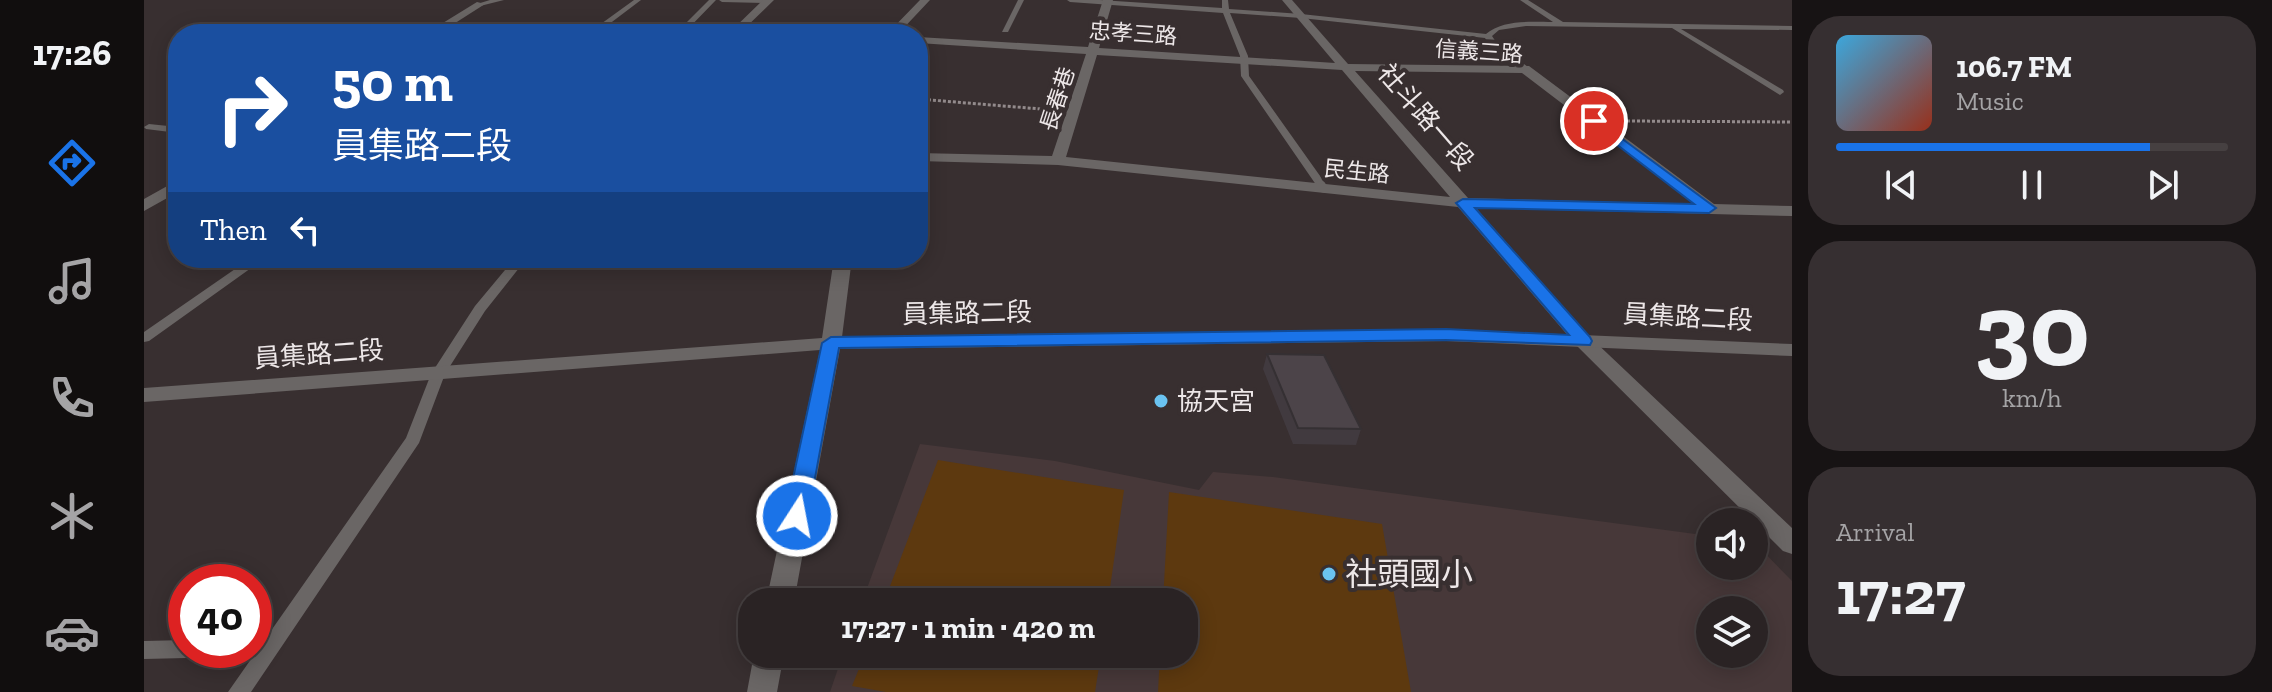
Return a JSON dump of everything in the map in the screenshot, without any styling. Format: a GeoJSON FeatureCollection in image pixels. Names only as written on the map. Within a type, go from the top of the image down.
{"type":"FeatureCollection","features":[{"type":"Feature","properties":{"kind":"street"},"geometry":{"type":"LineString","coordinates":[[743,24],[768,0]]}},
{"type":"Feature","properties":{"kind":"street"},"geometry":{"type":"LineString","coordinates":[[902,24],[925,0]]}},
{"type":"Feature","properties":{"kind":"street","name":"社斗路一段"},"geometry":{"type":"LineString","coordinates":[[1287,0],[1583,341],[1792,544]]}},
{"type":"Feature","properties":{"kind":"street","name":"長春巷"},"geometry":{"type":"LineString","coordinates":[[1058,161],[1108,1]]}},
{"type":"Feature","properties":{"kind":"street"},"geometry":{"type":"LineString","coordinates":[[447,24],[480,4]]}},
{"type":"Feature","properties":{"kind":"street","name":"忠孝三路"},"geometry":{"type":"LineString","coordinates":[[928,41],[1345,67]]}},
{"type":"Feature","properties":{"kind":"street","name":"信義三路"},"geometry":{"type":"LineString","coordinates":[[1345,67],[1525,69],[1709,208]]}},
{"type":"Feature","properties":{"kind":"street","name":"民生路"},"geometry":{"type":"LineString","coordinates":[[928,157],[1058,161],[1463,203],[1792,211]]}},
{"type":"Feature","properties":{"kind":"street"},"geometry":{"type":"LineString","coordinates":[[149,199],[168,190]]}},
{"type":"Feature","properties":{"kind":"street"},"geometry":{"type":"LineString","coordinates":[[783,588],[831,343],[842,268]]}},
{"type":"Feature","properties":{"kind":"street","name":"員集路二段"},"geometry":{"type":"LineString","coordinates":[[144,395],[831,343],[1446,335],[1792,350]]}},
{"type":"Feature","properties":{"kind":"street"},"geometry":{"type":"LineString","coordinates":[[762,692],[766,668]]}},
{"type":"Feature","properties":{"kind":"lane"},"geometry":{"type":"LineString","coordinates":[[480,4],[501,0]]}},
{"type":"Feature","properties":{"kind":"lane"},"geometry":{"type":"LineString","coordinates":[[605,24],[638,0]]}},
{"type":"Feature","properties":{"kind":"lane"},"geometry":{"type":"LineString","coordinates":[[689,24],[713,0]]}},
{"type":"Feature","properties":{"kind":"lane"},"geometry":{"type":"LineString","coordinates":[[722,0],[768,0]]}},
{"type":"Feature","properties":{"kind":"lane"},"geometry":{"type":"LineString","coordinates":[[1005,30],[1021,0]]}},
{"type":"Feature","properties":{"kind":"lane"},"geometry":{"type":"LineString","coordinates":[[1070,0],[1301,16],[1488,36],[1497,28],[1526,24],[1792,28]]}},
{"type":"Feature","properties":{"kind":"lane"},"geometry":{"type":"LineString","coordinates":[[1225,0],[1225,11],[1247,60],[1245,76],[1325,190]]}},
{"type":"Feature","properties":{"kind":"lane"},"geometry":{"type":"LineString","coordinates":[[1523,0],[1562,24]]}},
{"type":"Feature","properties":{"kind":"lane"},"geometry":{"type":"LineString","coordinates":[[1671,26],[1780,92]]}},
{"type":"Feature","properties":{"kind":"lane"},"geometry":{"type":"LineString","coordinates":[[1488,36],[1495,47],[1525,69]]}},
{"type":"Feature","properties":{"kind":"lane"},"geometry":{"type":"LineString","coordinates":[[149,127],[168,129]]}},
{"type":"Feature","properties":{"kind":"lane"},"geometry":{"type":"LineString","coordinates":[[144,338],[245,268]]}},
{"type":"Feature","properties":{"kind":"lane"},"geometry":{"type":"LineString","coordinates":[[272,634],[413,439],[438,374],[480,309],[513,268]]}},
{"type":"Feature","properties":{"kind":"lane"},"geometry":{"type":"LineString","coordinates":[[144,650],[168,649]]}},
{"type":"Feature","properties":{"kind":"lane"},"geometry":{"type":"LineString","coordinates":[[239,692],[252,668]]}},
{"type":"Feature","properties":{"kind":"path"},"geometry":{"type":"LineString","coordinates":[[928,100],[1074,112]]}},
{"type":"Feature","properties":{"kind":"path"},"geometry":{"type":"LineString","coordinates":[[1594,121],[1792,122]]}},
{"type":"Feature","properties":{"kind":"shaded area","name":"社頭國小"},"geometry":{"type":"Polygon","coordinates":[[[920,444],[1055,461],[1199,490],[1213,472],[1273,477],[1696,534],[1696,580],[1768,580],[1768,556],[1792,581],[1792,692],[830,692],[838,668],[1198,668],[1198,588],[867,588],[920,444]]]}},
{"type":"Feature","properties":{"kind":"shaded area"},"geometry":{"type":"Polygon","coordinates":[[[938,460],[1124,490],[1110,588],[889,588],[938,460]]]}},
{"type":"Feature","properties":{"kind":"shaded area"},"geometry":{"type":"Polygon","coordinates":[[[1169,492],[1382,524],[1411,692],[1158,692],[1159,668],[1198,668],[1198,588],[1164,588],[1169,492]]]}},
{"type":"Feature","properties":{"kind":"shaded area"},"geometry":{"type":"Polygon","coordinates":[[[859,668],[1099,668],[1095,692],[886,692],[852,686],[859,668]]]}},
{"type":"Feature","properties":{"kind":"building"},"geometry":{"type":"Polygon","coordinates":[[[1267,354],[1324,355],[1361,429],[1298,428],[1267,354]]]}},
{"type":"Feature","properties":{"kind":"place","name":"協天宮"},"geometry":{"type":"Point","coordinates":[1161,401]}},
{"type":"Feature","properties":{"kind":"place","name":"社頭國小"},"geometry":{"type":"Point","coordinates":[1329,574]}},
{"type":"Feature","properties":{"kind":"route"},"geometry":{"type":"LineString","coordinates":[[797,516],[831,343],[1446,335],[1583,341],[1463,203],[1709,208],[1594,121]]}}]}
